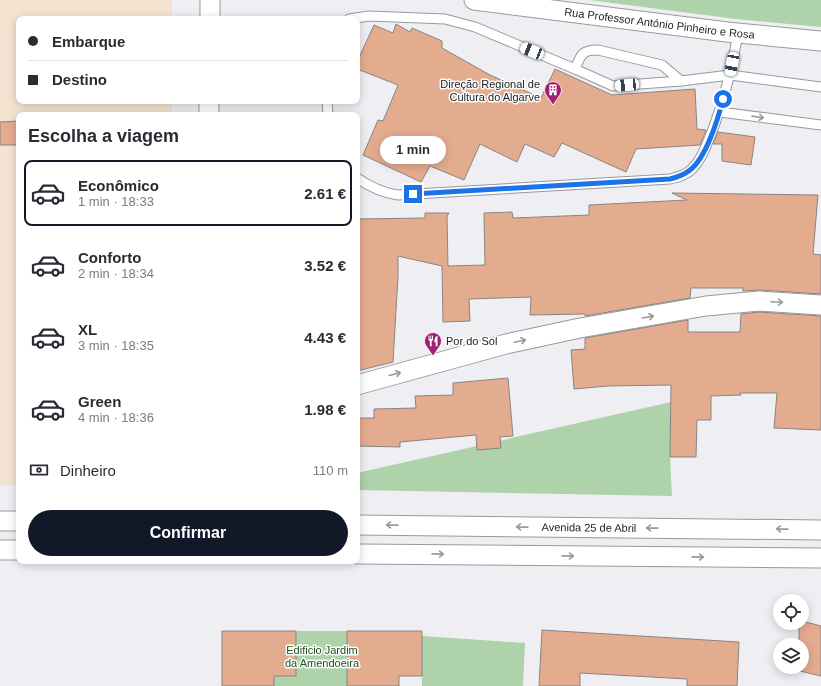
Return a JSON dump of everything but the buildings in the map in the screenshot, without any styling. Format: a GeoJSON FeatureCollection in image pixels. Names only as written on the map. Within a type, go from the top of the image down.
{"type":"FeatureCollection","features":[{"type":"Feature","properties":{"kind":"street"},"geometry":{"type":"LineString","coordinates":[[210,0],[210,16]]}},
{"type":"Feature","properties":{"kind":"street","name":"Rua Professor António Pinheiro e Rosa"},"geometry":{"type":"LineString","coordinates":[[474,0],[738,33],[821,41]]}},
{"type":"Feature","properties":{"kind":"street"},"geometry":{"type":"LineString","coordinates":[[360,383],[506,344],[580,328],[706,306],[759,301],[821,305]]}},
{"type":"Feature","properties":{"kind":"street"},"geometry":{"type":"LineString","coordinates":[[0,520],[16,521]]}},
{"type":"Feature","properties":{"kind":"street","name":"Avenida 25 de Abril"},"geometry":{"type":"LineString","coordinates":[[360,525],[821,530]]}},
{"type":"Feature","properties":{"kind":"street"},"geometry":{"type":"LineString","coordinates":[[0,550],[16,550]]}},
{"type":"Feature","properties":{"kind":"street"},"geometry":{"type":"LineString","coordinates":[[360,554],[821,558]]}},
{"type":"Feature","properties":{"kind":"lane"},"geometry":{"type":"LineString","coordinates":[[360,17],[369,16],[445,19],[475,27],[613,86],[730,75],[821,87]]}},
{"type":"Feature","properties":{"kind":"lane"},"geometry":{"type":"LineString","coordinates":[[360,180],[386,193],[398,194],[670,179],[682,176],[691,170],[699,161],[720,112],[730,75],[738,33]]}},
{"type":"Feature","properties":{"kind":"lane"},"geometry":{"type":"LineString","coordinates":[[575,69],[580,56],[588,50],[598,50],[662,65],[681,80]]}},
{"type":"Feature","properties":{"kind":"lane"},"geometry":{"type":"LineString","coordinates":[[720,112],[821,125]]}},
{"type":"Feature","properties":{"kind":"shaded area"},"geometry":{"type":"Polygon","coordinates":[[[0,0],[172,0],[172,16],[16,16],[16,104],[172,104],[172,112],[16,112],[16,485],[0,485],[0,0]]]}},
{"type":"Feature","properties":{"kind":"green space"},"geometry":{"type":"Polygon","coordinates":[[[589,0],[821,0],[821,27],[736,19],[589,0]]]}},
{"type":"Feature","properties":{"kind":"green space"},"geometry":{"type":"Polygon","coordinates":[[[671,402],[670,457],[672,496],[360,490],[360,472],[671,402]]]}},
{"type":"Feature","properties":{"kind":"green space","name":"Edificio Jardim da Amendoeira"},"geometry":{"type":"Polygon","coordinates":[[[296,631],[347,631],[347,686],[274,686],[274,676],[296,676],[296,631]]]}},
{"type":"Feature","properties":{"kind":"green space"},"geometry":{"type":"Polygon","coordinates":[[[422,636],[525,643],[523,686],[422,686],[422,636]]]}},
{"type":"Feature","properties":{"kind":"place","name":"Direção Regional de Cultura do Algarve"},"geometry":{"type":"Point","coordinates":[553,105]}},
{"type":"Feature","properties":{"kind":"place","name":"Por do Sol"},"geometry":{"type":"Point","coordinates":[433,356]}},
{"type":"Feature","properties":{"kind":"route"},"geometry":{"type":"LineString","coordinates":[[413,194],[670,179],[682,176],[691,170],[699,161],[704,152],[720,112],[723,99]]}}]}
